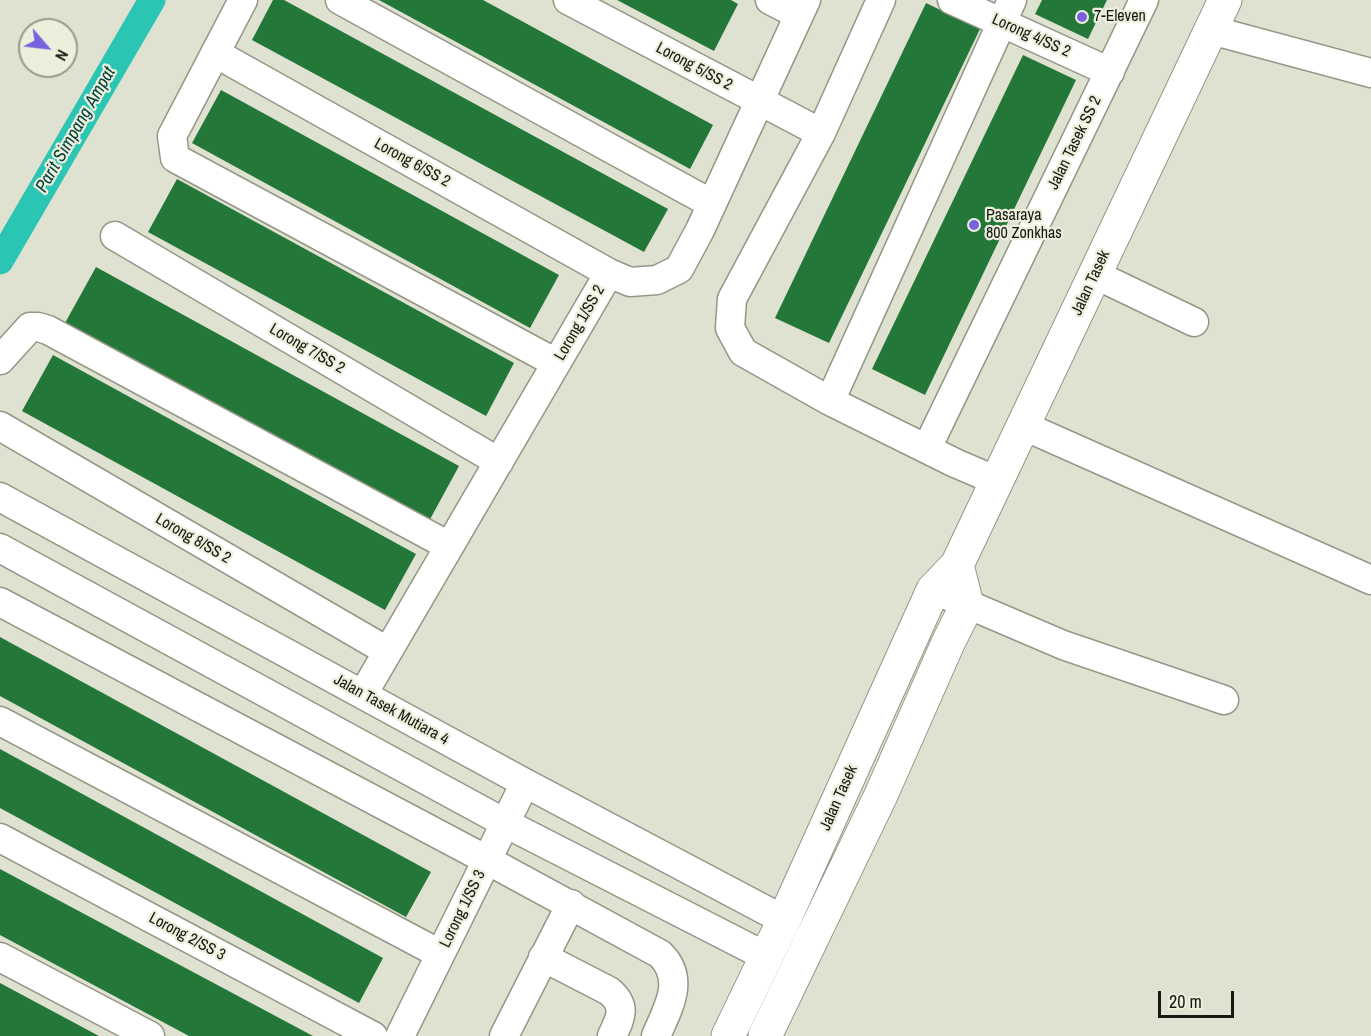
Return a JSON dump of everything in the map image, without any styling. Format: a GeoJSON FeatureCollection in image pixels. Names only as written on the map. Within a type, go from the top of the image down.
{"type":"FeatureCollection","features":[{"type":"Feature","properties":{"kind":"main road","name":"Jalan Tasek"},"geometry":{"type":"LineString","coordinates":[[728,1036],[780,939],[933,590],[957,565],[1225,0]]}},
{"type":"Feature","properties":{"kind":"main road"},"geometry":{"type":"LineString","coordinates":[[765,1036],[880,795],[967,605],[957,565]]}},
{"type":"Feature","properties":{"kind":"main road"},"geometry":{"type":"LineString","coordinates":[[789,987],[792,962],[780,939],[837,885]]}},
{"type":"Feature","properties":{"kind":"street"},"geometry":{"type":"LineString","coordinates":[[243,0],[172,136],[175,158],[556,363]]}},
{"type":"Feature","properties":{"kind":"street"},"geometry":{"type":"LineString","coordinates":[[340,0],[712,204]]}},
{"type":"Feature","properties":{"kind":"street","name":"Lorong 5/SS 2"},"geometry":{"type":"LineString","coordinates":[[568,0],[821,133]]}},
{"type":"Feature","properties":{"kind":"street"},"geometry":{"type":"LineString","coordinates":[[770,0],[802,8]]}},
{"type":"Feature","properties":{"kind":"street"},"geometry":{"type":"LineString","coordinates":[[881,0],[821,133],[732,299],[730,328],[743,352],[830,401],[955,463],[997,481]]}},
{"type":"Feature","properties":{"kind":"street","name":"Lorong 4/SS 2"},"geometry":{"type":"LineString","coordinates":[[952,0],[1006,11],[1110,72]]}},
{"type":"Feature","properties":{"kind":"street","name":"Jalan Tasek SS 2"},"geometry":{"type":"LineString","coordinates":[[927,448],[1144,0]]}},
{"type":"Feature","properties":{"kind":"street","name":"Lorong 1/SS 2"},"geometry":{"type":"LineString","coordinates":[[363,694],[609,273],[630,282],[657,280],[679,269],[712,204],[802,8]]}},
{"type":"Feature","properties":{"kind":"street"},"geometry":{"type":"LineString","coordinates":[[830,401],[1006,11]]}},
{"type":"Feature","properties":{"kind":"street"},"geometry":{"type":"LineString","coordinates":[[1211,30],[1371,73]]}},
{"type":"Feature","properties":{"kind":"street","name":"Lorong 6/SS 2"},"geometry":{"type":"LineString","coordinates":[[215,53],[609,273]]}},
{"type":"Feature","properties":{"kind":"street","name":"Lorong 7/SS 2"},"geometry":{"type":"LineString","coordinates":[[115,236],[499,462]]}},
{"type":"Feature","properties":{"kind":"street"},"geometry":{"type":"LineString","coordinates":[[1095,274],[1194,322]]}},
{"type":"Feature","properties":{"kind":"street"},"geometry":{"type":"LineString","coordinates":[[0,360],[30,327],[48,330],[449,546]]}},
{"type":"Feature","properties":{"kind":"street","name":"Lorong 8/SS 2"},"geometry":{"type":"LineString","coordinates":[[0,426],[387,651]]}},
{"type":"Feature","properties":{"kind":"street"},"geometry":{"type":"LineString","coordinates":[[1024,426],[1371,580]]}},
{"type":"Feature","properties":{"kind":"street","name":"Jalan Tasek Mutiara 4"},"geometry":{"type":"LineString","coordinates":[[0,497],[525,783],[780,939]]}},
{"type":"Feature","properties":{"kind":"street"},"geometry":{"type":"LineString","coordinates":[[0,548],[505,823],[780,939]]}},
{"type":"Feature","properties":{"kind":"street"},"geometry":{"type":"LineString","coordinates":[[933,590],[1063,645],[1224,700]]}},
{"type":"Feature","properties":{"kind":"street"},"geometry":{"type":"LineString","coordinates":[[0,602],[660,954],[672,969],[674,982],[669,1005],[656,1036]]}},
{"type":"Feature","properties":{"kind":"street"},"geometry":{"type":"LineString","coordinates":[[0,721],[440,954]]}},
{"type":"Feature","properties":{"kind":"street","name":"Lorong 1/SS 3"},"geometry":{"type":"LineString","coordinates":[[400,1036],[525,783]]}},
{"type":"Feature","properties":{"kind":"street","name":"Lorong 2/SS 3"},"geometry":{"type":"LineString","coordinates":[[0,838],[373,1036]]}},
{"type":"Feature","properties":{"kind":"street"},"geometry":{"type":"LineString","coordinates":[[504,1036],[570,904]]}},
{"type":"Feature","properties":{"kind":"street"},"geometry":{"type":"LineString","coordinates":[[0,957],[150,1036]]}},
{"type":"Feature","properties":{"kind":"street"},"geometry":{"type":"LineString","coordinates":[[543,957],[609,990],[617,997],[622,1007],[612,1036]]}},
{"type":"Feature","properties":{"kind":"building"},"geometry":{"type":"Polygon","coordinates":[[[273,0],[284,0],[668,209],[644,252],[252,40],[273,0]]]}},
{"type":"Feature","properties":{"kind":"building"},"geometry":{"type":"Polygon","coordinates":[[[379,0],[483,0],[713,125],[690,169],[379,0]]]}},
{"type":"Feature","properties":{"kind":"building"},"geometry":{"type":"Polygon","coordinates":[[[617,0],[731,0],[738,4],[714,51],[617,0]]]}},
{"type":"Feature","properties":{"kind":"building"},"geometry":{"type":"Polygon","coordinates":[[[1042,0],[1107,0],[1088,39],[1035,14],[1042,0]]]}},
{"type":"Feature","properties":{"kind":"building"},"geometry":{"type":"Polygon","coordinates":[[[926,3],[980,29],[829,343],[775,318],[926,3]]]}},
{"type":"Feature","properties":{"kind":"building","name":"Pasaraya 800 Zonkhas"},"geometry":{"type":"Polygon","coordinates":[[[1023,55],[1076,80],[925,395],[872,369],[1023,55]]]}},
{"type":"Feature","properties":{"kind":"building"},"geometry":{"type":"Polygon","coordinates":[[[221,90],[559,275],[530,328],[192,143],[221,90]]]}},
{"type":"Feature","properties":{"kind":"building"},"geometry":{"type":"Polygon","coordinates":[[[177,179],[514,363],[486,416],[148,232],[177,179]]]}},
{"type":"Feature","properties":{"kind":"building"},"geometry":{"type":"Polygon","coordinates":[[[96,267],[459,466],[428,523],[65,323],[96,267]]]}},
{"type":"Feature","properties":{"kind":"building"},"geometry":{"type":"Polygon","coordinates":[[[53,355],[416,554],[385,610],[22,411],[53,355]]]}},
{"type":"Feature","properties":{"kind":"building"},"geometry":{"type":"Polygon","coordinates":[[[0,637],[431,872],[406,917],[0,696],[0,637]]]}},
{"type":"Feature","properties":{"kind":"building"},"geometry":{"type":"Polygon","coordinates":[[[0,749],[383,958],[359,1003],[0,808],[0,749]]]}},
{"type":"Feature","properties":{"kind":"building"},"geometry":{"type":"Polygon","coordinates":[[[0,869],[313,1036],[189,1036],[0,935],[0,869]]]}},
{"type":"Feature","properties":{"kind":"building"},"geometry":{"type":"Polygon","coordinates":[[[0,983],[99,1036],[0,1036],[0,983]]]}},
{"type":"Feature","properties":{"kind":"waterway","name":"Parit Simpang Ampat"},"geometry":{"type":"LineString","coordinates":[[0,261],[152,0]]}},
{"type":"Feature","properties":{"kind":"place","name":"7-Eleven"},"geometry":{"type":"Point","coordinates":[1082,17]}},
{"type":"Feature","properties":{"kind":"place","name":"Pasaraya 800 Zonkhas"},"geometry":{"type":"Point","coordinates":[974,225]}}]}
